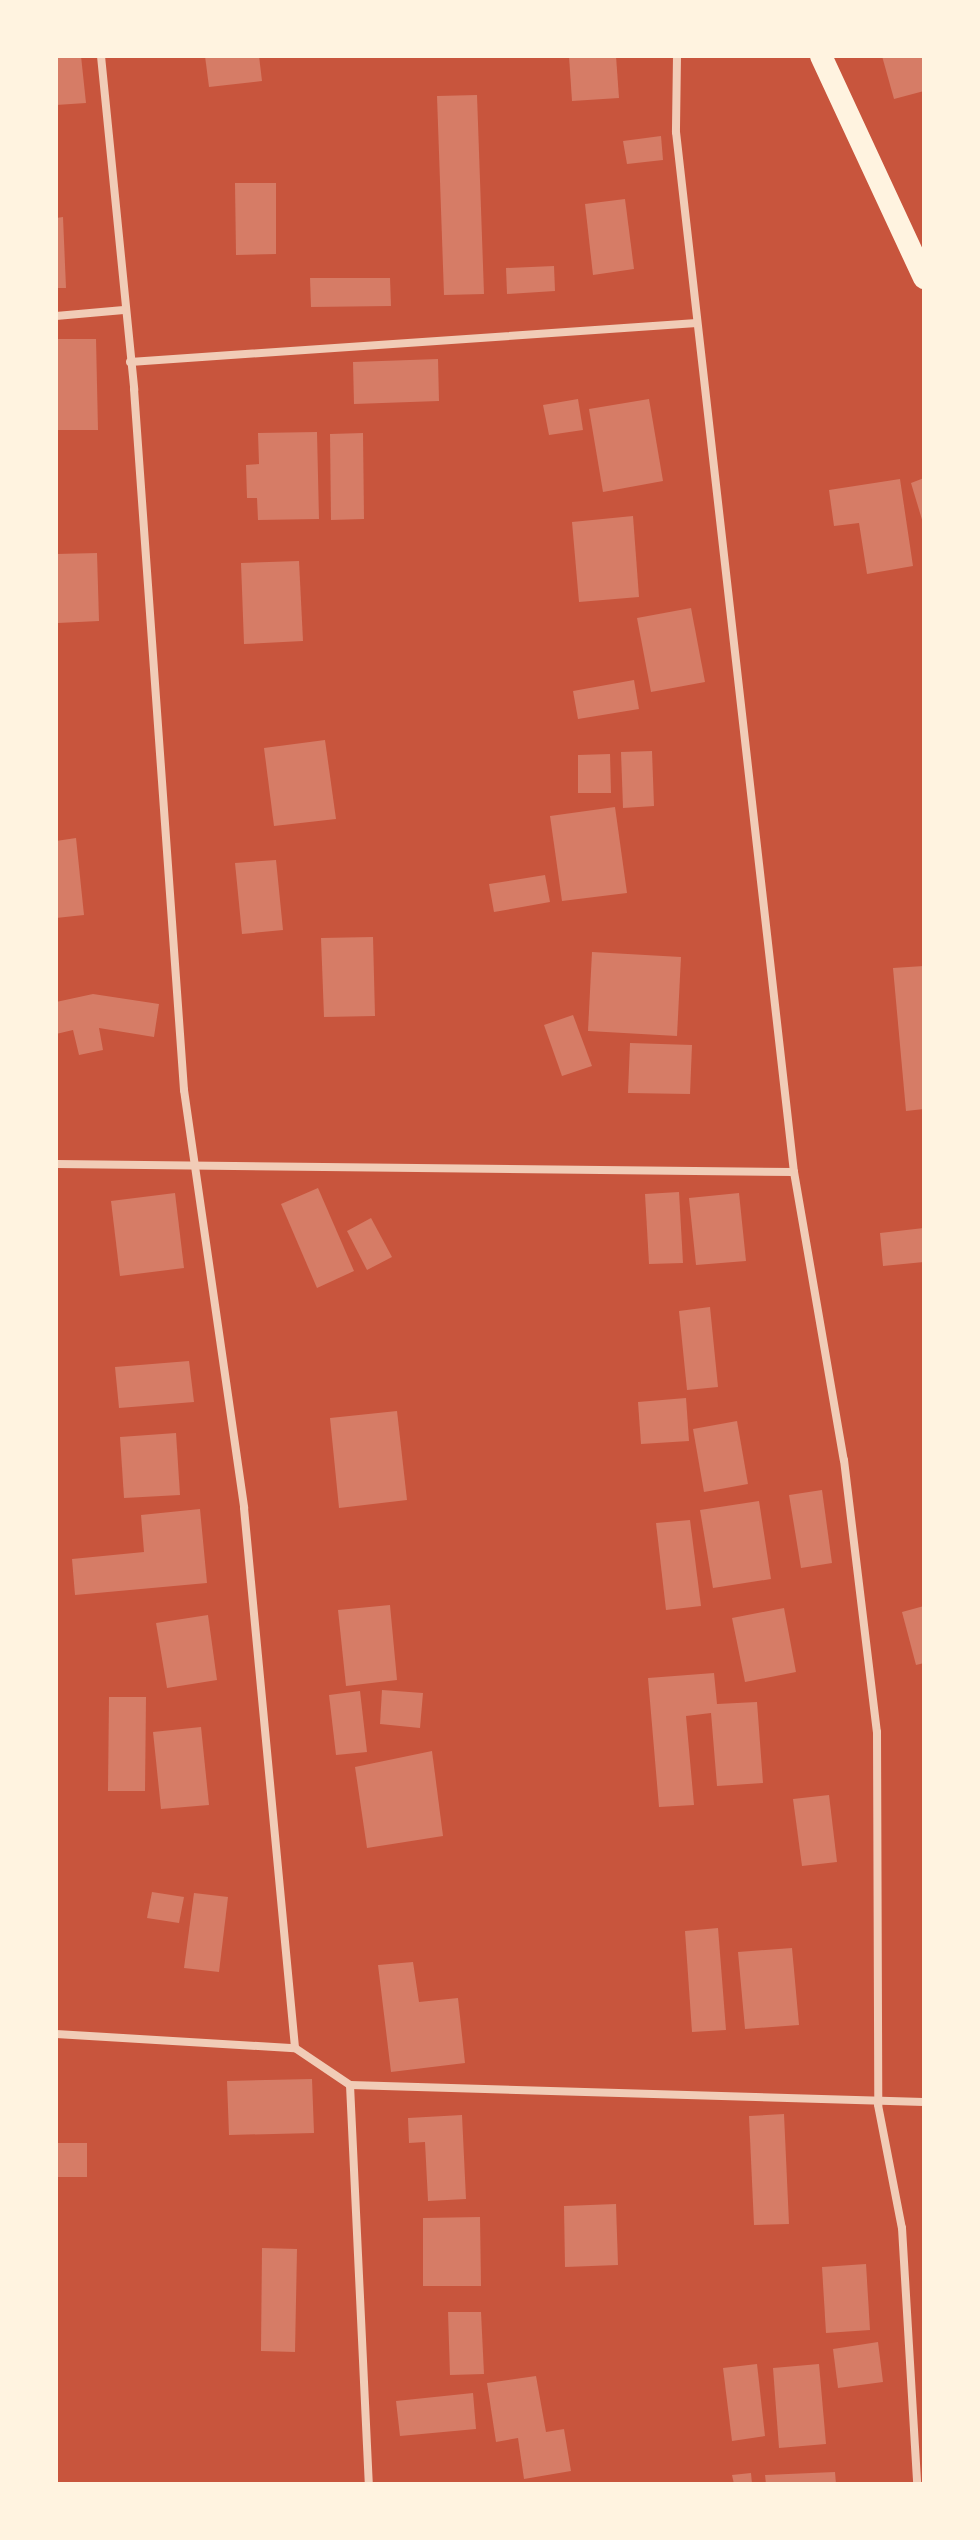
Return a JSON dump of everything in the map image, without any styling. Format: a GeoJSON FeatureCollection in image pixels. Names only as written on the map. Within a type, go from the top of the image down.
{"type":"FeatureCollection","features":[{"type":"Feature","properties":{"kind":"highway"},"geometry":{"type":"LineString","coordinates":[[821,56],[924,278]]}},
{"type":"Feature","properties":{"kind":"street"},"geometry":{"type":"LineString","coordinates":[[101,56],[130,362],[184,1090],[198,1163],[244,1508],[295,2048]]}},
{"type":"Feature","properties":{"kind":"street"},"geometry":{"type":"LineString","coordinates":[[677,56],[676,132],[794,1172],[844,1460],[877,1732],[878,2105],[902,2228],[917,2484]]}},
{"type":"Feature","properties":{"kind":"street"},"geometry":{"type":"LineString","coordinates":[[56,316],[124,310]]}},
{"type":"Feature","properties":{"kind":"street"},"geometry":{"type":"LineString","coordinates":[[130,362],[697,323]]}},
{"type":"Feature","properties":{"kind":"street"},"geometry":{"type":"LineString","coordinates":[[56,1164],[198,1163],[794,1172]]}},
{"type":"Feature","properties":{"kind":"street"},"geometry":{"type":"LineString","coordinates":[[56,2034],[295,2048],[350,2085],[878,2105],[924,2102]]}},
{"type":"Feature","properties":{"kind":"street"},"geometry":{"type":"LineString","coordinates":[[350,2085],[369,2484]]}},
{"type":"Feature","properties":{"kind":"building"},"geometry":{"type":"Polygon","coordinates":[[[56,56],[81,56],[86,103],[56,105],[56,56]]]}},
{"type":"Feature","properties":{"kind":"building"},"geometry":{"type":"Polygon","coordinates":[[[205,56],[259,56],[262,81],[209,87],[205,56]]]}},
{"type":"Feature","properties":{"kind":"building"},"geometry":{"type":"Polygon","coordinates":[[[569,56],[616,56],[619,98],[572,101],[569,56]]]}},
{"type":"Feature","properties":{"kind":"building"},"geometry":{"type":"Polygon","coordinates":[[[882,56],[924,56],[924,91],[894,99],[882,56]]]}},
{"type":"Feature","properties":{"kind":"building"},"geometry":{"type":"Polygon","coordinates":[[[477,95],[484,294],[444,295],[437,96],[477,95]]]}},
{"type":"Feature","properties":{"kind":"building"},"geometry":{"type":"Polygon","coordinates":[[[661,136],[663,160],[627,164],[623,141],[661,136]]]}},
{"type":"Feature","properties":{"kind":"building"},"geometry":{"type":"Polygon","coordinates":[[[235,183],[276,183],[276,254],[236,255],[235,183]]]}},
{"type":"Feature","properties":{"kind":"building"},"geometry":{"type":"Polygon","coordinates":[[[625,199],[634,269],[593,275],[585,204],[625,199]]]}},
{"type":"Feature","properties":{"kind":"building"},"geometry":{"type":"Polygon","coordinates":[[[63,217],[66,288],[56,288],[56,218],[63,217]]]}},
{"type":"Feature","properties":{"kind":"building"},"geometry":{"type":"Polygon","coordinates":[[[554,266],[555,291],[507,294],[506,268],[554,266]]]}},
{"type":"Feature","properties":{"kind":"building"},"geometry":{"type":"Polygon","coordinates":[[[310,278],[390,278],[391,306],[311,307],[310,278]]]}},
{"type":"Feature","properties":{"kind":"building"},"geometry":{"type":"Polygon","coordinates":[[[56,339],[96,339],[98,430],[56,430],[56,339]]]}},
{"type":"Feature","properties":{"kind":"building"},"geometry":{"type":"Polygon","coordinates":[[[438,359],[439,401],[354,404],[353,362],[438,359]]]}},
{"type":"Feature","properties":{"kind":"building"},"geometry":{"type":"Polygon","coordinates":[[[578,399],[583,430],[549,435],[543,405],[578,399]]]}},
{"type":"Feature","properties":{"kind":"building"},"geometry":{"type":"Polygon","coordinates":[[[649,399],[663,481],[603,492],[589,409],[649,399]]]}},
{"type":"Feature","properties":{"kind":"building"},"geometry":{"type":"Polygon","coordinates":[[[317,432],[319,519],[258,520],[257,498],[247,498],[246,465],[259,464],[258,433],[317,432]]]}},
{"type":"Feature","properties":{"kind":"building"},"geometry":{"type":"Polygon","coordinates":[[[363,433],[364,519],[331,520],[330,434],[363,433]]]}},
{"type":"Feature","properties":{"kind":"building"},"geometry":{"type":"Polygon","coordinates":[[[924,478],[924,523],[923,523],[911,483],[924,478]]]}},
{"type":"Feature","properties":{"kind":"building"},"geometry":{"type":"Polygon","coordinates":[[[900,479],[913,566],[867,574],[859,523],[834,526],[829,490],[900,479]]]}},
{"type":"Feature","properties":{"kind":"building"},"geometry":{"type":"Polygon","coordinates":[[[633,516],[639,597],[579,602],[572,522],[633,516]]]}},
{"type":"Feature","properties":{"kind":"building"},"geometry":{"type":"Polygon","coordinates":[[[97,553],[99,621],[58,623],[56,554],[97,553]]]}},
{"type":"Feature","properties":{"kind":"building"},"geometry":{"type":"Polygon","coordinates":[[[299,561],[303,641],[244,644],[241,563],[299,561]]]}},
{"type":"Feature","properties":{"kind":"building"},"geometry":{"type":"Polygon","coordinates":[[[691,608],[705,682],[651,692],[637,618],[691,608]]]}},
{"type":"Feature","properties":{"kind":"building"},"geometry":{"type":"Polygon","coordinates":[[[634,680],[639,709],[578,719],[573,691],[634,680]]]}},
{"type":"Feature","properties":{"kind":"building"},"geometry":{"type":"Polygon","coordinates":[[[325,740],[336,819],[274,826],[264,748],[325,740]]]}},
{"type":"Feature","properties":{"kind":"building"},"geometry":{"type":"Polygon","coordinates":[[[652,751],[654,806],[623,808],[621,752],[652,751]]]}},
{"type":"Feature","properties":{"kind":"building"},"geometry":{"type":"Polygon","coordinates":[[[610,754],[611,793],[578,793],[578,755],[610,754]]]}},
{"type":"Feature","properties":{"kind":"building"},"geometry":{"type":"Polygon","coordinates":[[[615,807],[627,893],[562,901],[550,816],[615,807]]]}},
{"type":"Feature","properties":{"kind":"building"},"geometry":{"type":"Polygon","coordinates":[[[76,838],[84,915],[56,918],[56,841],[76,838]]]}},
{"type":"Feature","properties":{"kind":"building"},"geometry":{"type":"Polygon","coordinates":[[[276,860],[283,930],[242,934],[235,863],[276,860]]]}},
{"type":"Feature","properties":{"kind":"building"},"geometry":{"type":"Polygon","coordinates":[[[545,875],[550,902],[494,912],[489,884],[545,875]]]}},
{"type":"Feature","properties":{"kind":"building"},"geometry":{"type":"Polygon","coordinates":[[[373,937],[375,1016],[324,1017],[321,938],[373,937]]]}},
{"type":"Feature","properties":{"kind":"building"},"geometry":{"type":"Polygon","coordinates":[[[592,952],[681,957],[677,1036],[588,1031],[592,952]]]}},
{"type":"Feature","properties":{"kind":"building"},"geometry":{"type":"Polygon","coordinates":[[[924,966],[924,1109],[906,1111],[893,968],[924,966]]]}},
{"type":"Feature","properties":{"kind":"building"},"geometry":{"type":"Polygon","coordinates":[[[93,994],[159,1004],[154,1037],[99,1028],[103,1050],[79,1055],[73,1030],[56,1034],[56,1002],[93,994]]]}},
{"type":"Feature","properties":{"kind":"building"},"geometry":{"type":"Polygon","coordinates":[[[573,1015],[592,1066],[562,1076],[544,1025],[573,1015]]]}},
{"type":"Feature","properties":{"kind":"building"},"geometry":{"type":"Polygon","coordinates":[[[630,1043],[692,1045],[690,1094],[628,1093],[630,1043]]]}},
{"type":"Feature","properties":{"kind":"building"},"geometry":{"type":"Polygon","coordinates":[[[318,1188],[354,1271],[317,1288],[281,1204],[318,1188]]]}},
{"type":"Feature","properties":{"kind":"building"},"geometry":{"type":"Polygon","coordinates":[[[679,1192],[683,1263],[649,1264],[645,1194],[679,1192]]]}},
{"type":"Feature","properties":{"kind":"building"},"geometry":{"type":"Polygon","coordinates":[[[175,1193],[184,1268],[120,1276],[111,1201],[175,1193]]]}},
{"type":"Feature","properties":{"kind":"building"},"geometry":{"type":"Polygon","coordinates":[[[739,1193],[746,1261],[696,1265],[689,1198],[739,1193]]]}},
{"type":"Feature","properties":{"kind":"building"},"geometry":{"type":"Polygon","coordinates":[[[371,1218],[392,1257],[367,1270],[347,1231],[371,1218]]]}},
{"type":"Feature","properties":{"kind":"building"},"geometry":{"type":"Polygon","coordinates":[[[924,1228],[924,1262],[883,1266],[880,1233],[924,1228]]]}},
{"type":"Feature","properties":{"kind":"building"},"geometry":{"type":"Polygon","coordinates":[[[710,1307],[718,1387],[687,1390],[679,1311],[710,1307]]]}},
{"type":"Feature","properties":{"kind":"building"},"geometry":{"type":"Polygon","coordinates":[[[189,1361],[194,1402],[119,1408],[115,1367],[189,1361]]]}},
{"type":"Feature","properties":{"kind":"building"},"geometry":{"type":"Polygon","coordinates":[[[686,1398],[689,1441],[641,1444],[638,1402],[686,1398]]]}},
{"type":"Feature","properties":{"kind":"building"},"geometry":{"type":"Polygon","coordinates":[[[397,1411],[407,1500],[339,1508],[330,1418],[397,1411]]]}},
{"type":"Feature","properties":{"kind":"building"},"geometry":{"type":"Polygon","coordinates":[[[737,1421],[748,1484],[704,1492],[693,1429],[737,1421]]]}},
{"type":"Feature","properties":{"kind":"building"},"geometry":{"type":"Polygon","coordinates":[[[176,1433],[180,1495],[124,1498],[120,1437],[176,1433]]]}},
{"type":"Feature","properties":{"kind":"building"},"geometry":{"type":"Polygon","coordinates":[[[822,1490],[832,1563],[801,1568],[789,1495],[822,1490]]]}},
{"type":"Feature","properties":{"kind":"building"},"geometry":{"type":"Polygon","coordinates":[[[759,1501],[771,1579],[713,1588],[700,1510],[759,1501]]]}},
{"type":"Feature","properties":{"kind":"building"},"geometry":{"type":"Polygon","coordinates":[[[200,1509],[207,1583],[75,1595],[72,1559],[144,1552],[141,1515],[200,1509]]]}},
{"type":"Feature","properties":{"kind":"building"},"geometry":{"type":"Polygon","coordinates":[[[690,1520],[701,1606],[666,1610],[656,1523],[690,1520]]]}},
{"type":"Feature","properties":{"kind":"building"},"geometry":{"type":"Polygon","coordinates":[[[390,1605],[397,1680],[346,1686],[338,1610],[390,1605]]]}},
{"type":"Feature","properties":{"kind":"building"},"geometry":{"type":"Polygon","coordinates":[[[924,1606],[924,1663],[916,1665],[902,1612],[924,1606]]]}},
{"type":"Feature","properties":{"kind":"building"},"geometry":{"type":"Polygon","coordinates":[[[784,1608],[796,1672],[745,1682],[732,1618],[784,1608]]]}},
{"type":"Feature","properties":{"kind":"building"},"geometry":{"type":"Polygon","coordinates":[[[208,1615],[217,1680],[167,1688],[156,1623],[208,1615]]]}},
{"type":"Feature","properties":{"kind":"building"},"geometry":{"type":"Polygon","coordinates":[[[714,1673],[717,1704],[757,1702],[763,1783],[717,1786],[711,1713],[686,1716],[694,1805],[659,1807],[648,1678],[714,1673]]]}},
{"type":"Feature","properties":{"kind":"building"},"geometry":{"type":"Polygon","coordinates":[[[382,1690],[423,1693],[420,1728],[380,1724],[382,1690]]]}},
{"type":"Feature","properties":{"kind":"building"},"geometry":{"type":"Polygon","coordinates":[[[360,1691],[367,1752],[336,1755],[329,1695],[360,1691]]]}},
{"type":"Feature","properties":{"kind":"building"},"geometry":{"type":"Polygon","coordinates":[[[109,1697],[146,1697],[145,1791],[108,1791],[109,1697]]]}},
{"type":"Feature","properties":{"kind":"building"},"geometry":{"type":"Polygon","coordinates":[[[201,1727],[209,1805],[161,1809],[153,1732],[201,1727]]]}},
{"type":"Feature","properties":{"kind":"building"},"geometry":{"type":"Polygon","coordinates":[[[432,1751],[443,1836],[367,1848],[355,1767],[432,1751]]]}},
{"type":"Feature","properties":{"kind":"building"},"geometry":{"type":"Polygon","coordinates":[[[829,1795],[837,1862],[802,1866],[793,1799],[829,1795]]]}},
{"type":"Feature","properties":{"kind":"building"},"geometry":{"type":"Polygon","coordinates":[[[152,1892],[184,1897],[179,1923],[147,1918],[152,1892]]]}},
{"type":"Feature","properties":{"kind":"building"},"geometry":{"type":"Polygon","coordinates":[[[194,1893],[228,1897],[219,1972],[184,1968],[194,1893]]]}},
{"type":"Feature","properties":{"kind":"building"},"geometry":{"type":"Polygon","coordinates":[[[718,1928],[726,2030],[692,2032],[685,1931],[718,1928]]]}},
{"type":"Feature","properties":{"kind":"building"},"geometry":{"type":"Polygon","coordinates":[[[792,1948],[799,2025],[745,2029],[738,1952],[792,1948]]]}},
{"type":"Feature","properties":{"kind":"building"},"geometry":{"type":"Polygon","coordinates":[[[413,1962],[419,2002],[458,1998],[465,2063],[391,2072],[378,1965],[413,1962]]]}},
{"type":"Feature","properties":{"kind":"building"},"geometry":{"type":"Polygon","coordinates":[[[312,2079],[314,2133],[229,2135],[227,2081],[312,2079]]]}},
{"type":"Feature","properties":{"kind":"building"},"geometry":{"type":"Polygon","coordinates":[[[784,2114],[789,2224],[754,2225],[749,2116],[784,2114]]]}},
{"type":"Feature","properties":{"kind":"building"},"geometry":{"type":"Polygon","coordinates":[[[462,2115],[466,2199],[428,2201],[425,2142],[409,2143],[408,2118],[462,2115]]]}},
{"type":"Feature","properties":{"kind":"building"},"geometry":{"type":"Polygon","coordinates":[[[56,2143],[87,2143],[87,2177],[56,2177],[56,2143]]]}},
{"type":"Feature","properties":{"kind":"building"},"geometry":{"type":"Polygon","coordinates":[[[616,2204],[618,2265],[565,2267],[564,2206],[616,2204]]]}},
{"type":"Feature","properties":{"kind":"building"},"geometry":{"type":"Polygon","coordinates":[[[480,2217],[481,2286],[423,2286],[423,2218],[480,2217]]]}},
{"type":"Feature","properties":{"kind":"building"},"geometry":{"type":"Polygon","coordinates":[[[262,2248],[297,2249],[295,2352],[261,2351],[262,2248]]]}},
{"type":"Feature","properties":{"kind":"building"},"geometry":{"type":"Polygon","coordinates":[[[866,2264],[870,2330],[826,2333],[822,2267],[866,2264]]]}},
{"type":"Feature","properties":{"kind":"building"},"geometry":{"type":"Polygon","coordinates":[[[448,2312],[481,2312],[484,2374],[450,2375],[448,2312]]]}},
{"type":"Feature","properties":{"kind":"building"},"geometry":{"type":"Polygon","coordinates":[[[878,2342],[883,2382],[838,2388],[833,2349],[878,2342]]]}},
{"type":"Feature","properties":{"kind":"building"},"geometry":{"type":"Polygon","coordinates":[[[757,2364],[765,2436],[732,2441],[723,2368],[757,2364]]]}},
{"type":"Feature","properties":{"kind":"building"},"geometry":{"type":"Polygon","coordinates":[[[819,2364],[826,2444],[779,2448],[773,2368],[819,2364]]]}},
{"type":"Feature","properties":{"kind":"building"},"geometry":{"type":"Polygon","coordinates":[[[536,2376],[546,2432],[564,2429],[571,2471],[524,2479],[518,2438],[496,2442],[487,2383],[536,2376]]]}},
{"type":"Feature","properties":{"kind":"building"},"geometry":{"type":"Polygon","coordinates":[[[473,2393],[476,2429],[400,2436],[396,2401],[473,2393]]]}},
{"type":"Feature","properties":{"kind":"building"},"geometry":{"type":"Polygon","coordinates":[[[835,2472],[836,2484],[766,2484],[765,2475],[835,2472]]]}},
{"type":"Feature","properties":{"kind":"building"},"geometry":{"type":"Polygon","coordinates":[[[751,2473],[752,2484],[734,2484],[732,2475],[751,2473]]]}}]}
